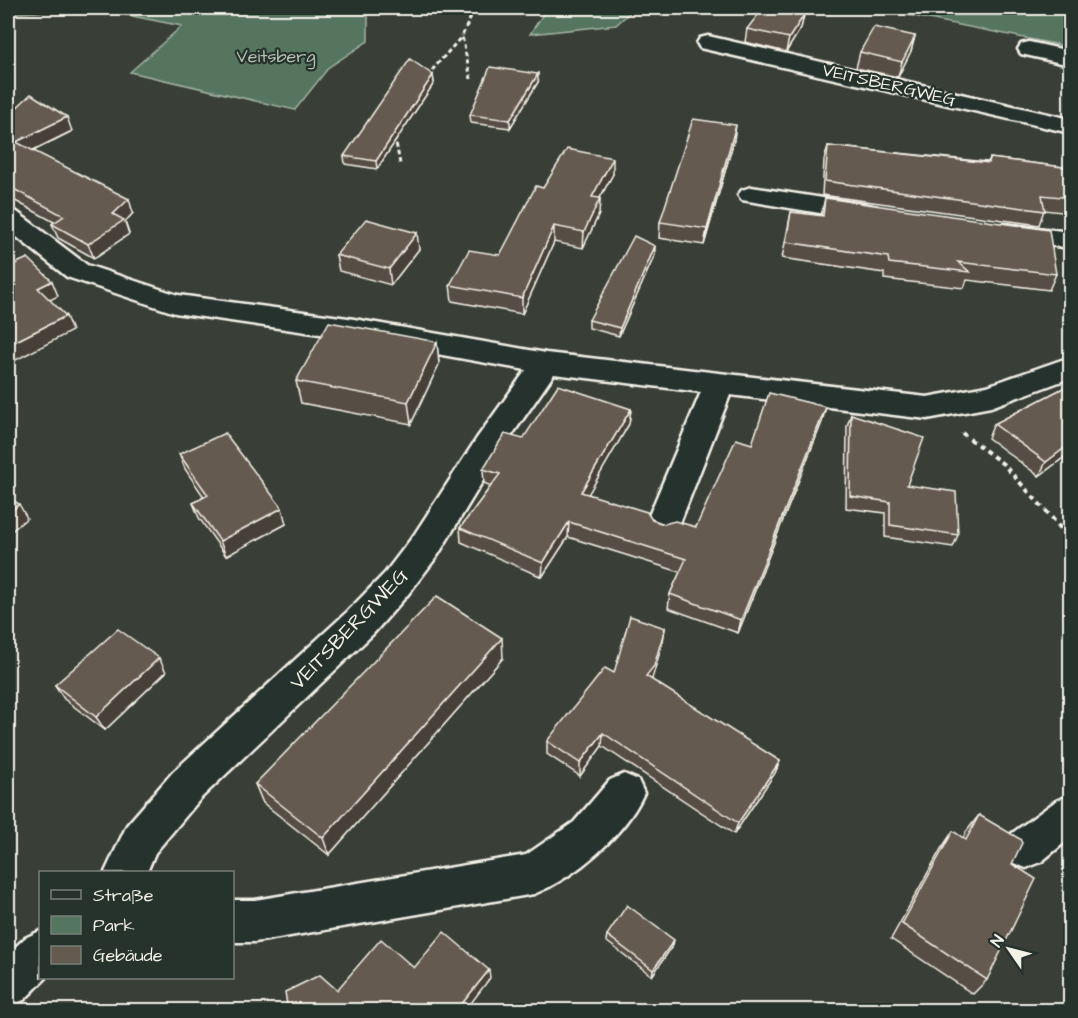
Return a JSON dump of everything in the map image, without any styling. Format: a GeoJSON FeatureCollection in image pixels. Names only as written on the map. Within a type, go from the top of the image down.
{"type":"FeatureCollection","features":[{"type":"Feature","properties":{"kind":"street","name":"VEITSBERGWEG"},"geometry":{"type":"LineString","coordinates":[[708,43],[1071,126]]}},
{"type":"Feature","properties":{"kind":"street"},"geometry":{"type":"LineString","coordinates":[[1029,49],[1071,58]]}},
{"type":"Feature","properties":{"kind":"street"},"geometry":{"type":"LineString","coordinates":[[751,195],[897,217]]}},
{"type":"Feature","properties":{"kind":"street"},"geometry":{"type":"LineString","coordinates":[[8,218],[77,271],[175,304],[348,328],[546,363],[927,408],[991,396],[1071,367]]}},
{"type":"Feature","properties":{"kind":"street"},"geometry":{"type":"LineString","coordinates":[[980,228],[1071,240]]}},
{"type":"Feature","properties":{"kind":"street","name":"VEITSBERGWEG"},"geometry":{"type":"LineString","coordinates":[[126,871],[141,839],[187,785],[268,711],[397,583],[426,545],[488,446],[546,363]]}},
{"type":"Feature","properties":{"kind":"street"},"geometry":{"type":"LineString","coordinates":[[663,523],[720,383]]}},
{"type":"Feature","properties":{"kind":"street"},"geometry":{"type":"LineString","coordinates":[[234,921],[255,921],[534,874],[588,836],[624,793]]}},
{"type":"Feature","properties":{"kind":"street"},"geometry":{"type":"LineString","coordinates":[[1026,848],[1071,814]]}},
{"type":"Feature","properties":{"kind":"street"},"geometry":{"type":"LineString","coordinates":[[8,984],[39,954]]}},
{"type":"Feature","properties":{"kind":"path"},"geometry":{"type":"LineString","coordinates":[[424,79],[462,36],[476,8]]}},
{"type":"Feature","properties":{"kind":"path"},"geometry":{"type":"LineString","coordinates":[[462,36],[471,79]]}},
{"type":"Feature","properties":{"kind":"path"},"geometry":{"type":"LineString","coordinates":[[394,131],[399,164]]}},
{"type":"Feature","properties":{"kind":"path"},"geometry":{"type":"LineString","coordinates":[[927,408],[1003,464],[1056,522],[1071,542]]}},
{"type":"Feature","properties":{"kind":"green space"},"geometry":{"type":"Polygon","coordinates":[[[8,8],[92,8],[8,14],[8,8]]]}},
{"type":"Feature","properties":{"kind":"green space","name":"Veitsberg"},"geometry":{"type":"Polygon","coordinates":[[[92,8],[368,8],[368,41],[329,67],[295,110],[130,72],[182,26],[92,8]]]}},
{"type":"Feature","properties":{"kind":"green space"},"geometry":{"type":"Polygon","coordinates":[[[547,8],[635,8],[616,25],[530,34],[547,8]]]}},
{"type":"Feature","properties":{"kind":"green space"},"geometry":{"type":"Polygon","coordinates":[[[873,8],[1070,8],[1070,47],[873,8]]]}},
{"type":"Feature","properties":{"kind":"building"},"geometry":{"type":"Polygon","coordinates":[[[763,8],[804,15],[789,38],[747,29],[763,8]]]}},
{"type":"Feature","properties":{"kind":"building"},"geometry":{"type":"Polygon","coordinates":[[[874,27],[915,36],[902,62],[860,52],[874,27]]]}},
{"type":"Feature","properties":{"kind":"building"},"geometry":{"type":"Polygon","coordinates":[[[410,59],[433,75],[376,161],[344,156],[410,59]]]}},
{"type":"Feature","properties":{"kind":"building"},"geometry":{"type":"Polygon","coordinates":[[[490,67],[538,74],[510,120],[470,115],[490,67]]]}},
{"type":"Feature","properties":{"kind":"building"},"geometry":{"type":"Polygon","coordinates":[[[31,94],[67,117],[16,142],[129,199],[113,214],[124,220],[88,244],[52,224],[64,216],[8,186],[8,116],[31,94]]]}},
{"type":"Feature","properties":{"kind":"building"},"geometry":{"type":"Polygon","coordinates":[[[693,119],[736,125],[707,229],[660,222],[693,119]]]}},
{"type":"Feature","properties":{"kind":"building"},"geometry":{"type":"Polygon","coordinates":[[[828,146],[989,163],[990,158],[1071,168],[1071,198],[1042,195],[1045,211],[825,181],[828,146]]]}},
{"type":"Feature","properties":{"kind":"building"},"geometry":{"type":"Polygon","coordinates":[[[567,149],[613,158],[592,197],[600,198],[584,232],[554,226],[522,298],[450,285],[469,250],[500,255],[536,186],[543,188],[567,149]]]}},
{"type":"Feature","properties":{"kind":"building"},"geometry":{"type":"Polygon","coordinates":[[[825,198],[1049,230],[1056,274],[958,262],[970,272],[889,263],[888,257],[786,242],[791,212],[823,216],[825,198]]]}},
{"type":"Feature","properties":{"kind":"building"},"geometry":{"type":"Polygon","coordinates":[[[366,219],[417,233],[389,269],[336,255],[366,219]]]}},
{"type":"Feature","properties":{"kind":"building"},"geometry":{"type":"Polygon","coordinates":[[[634,236],[655,246],[620,328],[589,320],[634,236]]]}},
{"type":"Feature","properties":{"kind":"building"},"geometry":{"type":"Polygon","coordinates":[[[28,258],[52,281],[38,288],[66,316],[8,345],[8,267],[28,258]]]}},
{"type":"Feature","properties":{"kind":"building"},"geometry":{"type":"Polygon","coordinates":[[[329,322],[437,342],[408,402],[296,381],[329,322]]]}},
{"type":"Feature","properties":{"kind":"building"},"geometry":{"type":"Polygon","coordinates":[[[1071,384],[1071,443],[1046,462],[994,424],[1071,384]]]}},
{"type":"Feature","properties":{"kind":"building"},"geometry":{"type":"Polygon","coordinates":[[[558,385],[631,409],[581,492],[647,512],[652,520],[664,524],[675,521],[696,527],[736,439],[752,444],[769,393],[826,407],[741,620],[670,594],[686,559],[569,522],[543,563],[460,528],[500,474],[483,469],[500,441],[505,434],[523,439],[558,385]]]}},
{"type":"Feature","properties":{"kind":"building"},"geometry":{"type":"Polygon","coordinates":[[[851,414],[924,438],[907,485],[956,492],[958,535],[890,525],[890,502],[850,496],[851,414]]]}},
{"type":"Feature","properties":{"kind":"building"},"geometry":{"type":"Polygon","coordinates":[[[225,433],[282,508],[220,541],[193,503],[208,495],[179,454],[225,433]]]}},
{"type":"Feature","properties":{"kind":"building"},"geometry":{"type":"Polygon","coordinates":[[[8,497],[19,504],[8,514],[8,497]]]}},
{"type":"Feature","properties":{"kind":"building"},"geometry":{"type":"Polygon","coordinates":[[[437,596],[502,638],[323,838],[255,784],[437,596]]]}},
{"type":"Feature","properties":{"kind":"building"},"geometry":{"type":"Polygon","coordinates":[[[630,616],[665,628],[654,666],[646,676],[780,761],[738,823],[603,733],[580,763],[547,741],[605,668],[614,673],[630,616]]]}},
{"type":"Feature","properties":{"kind":"building"},"geometry":{"type":"Polygon","coordinates":[[[118,629],[159,658],[96,717],[55,685],[118,629]]]}},
{"type":"Feature","properties":{"kind":"building"},"geometry":{"type":"Polygon","coordinates":[[[979,815],[1020,839],[1022,843],[1012,864],[1036,879],[987,980],[902,924],[953,831],[966,840],[979,815]]]}},
{"type":"Feature","properties":{"kind":"building"},"geometry":{"type":"Polygon","coordinates":[[[627,905],[674,940],[653,970],[607,935],[627,905]]]}},
{"type":"Feature","properties":{"kind":"building"},"geometry":{"type":"Polygon","coordinates":[[[444,932],[489,970],[456,1011],[288,1011],[285,992],[320,975],[337,990],[381,939],[414,968],[444,932]]]}}]}
